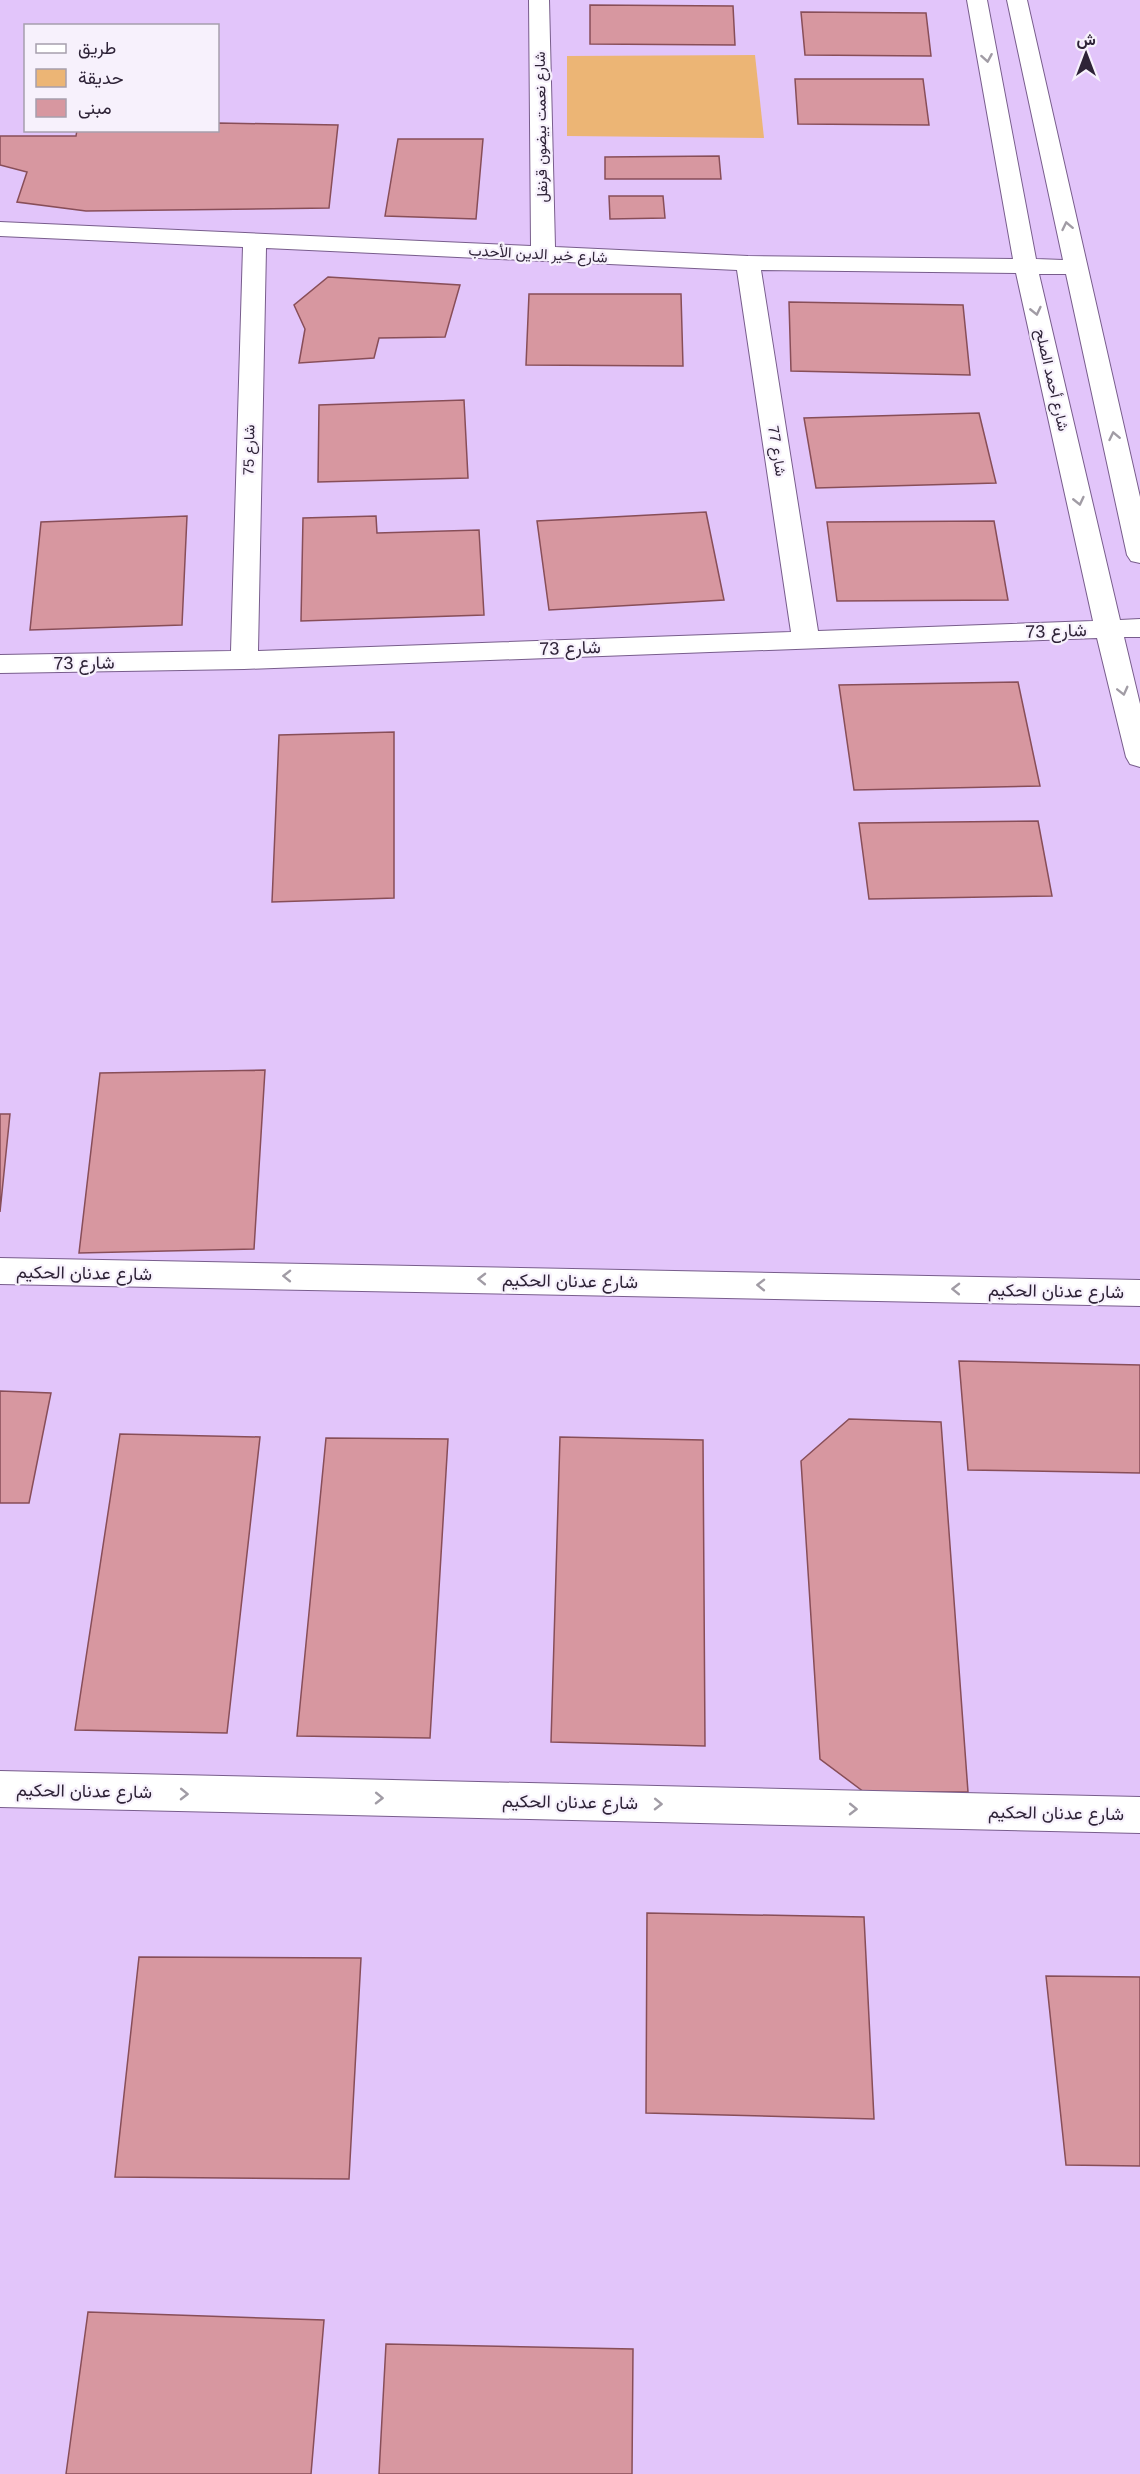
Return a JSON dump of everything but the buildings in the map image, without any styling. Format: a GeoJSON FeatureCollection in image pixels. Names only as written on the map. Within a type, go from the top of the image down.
{"type":"FeatureCollection","features":[{"type":"Feature","properties":{"kind":"street","name":"شارع نعمت بيضون قرنفل"},"geometry":{"type":"LineString","coordinates":[[539,0],[543,255]]}},
{"type":"Feature","properties":{"kind":"street","name":"شارع أحمد الصلح"},"geometry":{"type":"LineString","coordinates":[[977,0],[1026,266],[1108,629],[1140,757]]}},
{"type":"Feature","properties":{"kind":"street"},"geometry":{"type":"LineString","coordinates":[[1017,0],[1140,555]]}},
{"type":"Feature","properties":{"kind":"street","name":"شارع خير الدين الأحدب"},"geometry":{"type":"LineString","coordinates":[[0,229],[748,263],[1076,267]]}},
{"type":"Feature","properties":{"kind":"street","name":"شارع 75"},"geometry":{"type":"LineString","coordinates":[[244,660],[255,241]]}},
{"type":"Feature","properties":{"kind":"street","name":"شارع 77"},"geometry":{"type":"LineString","coordinates":[[748,263],[806,640]]}},
{"type":"Feature","properties":{"kind":"street","name":"شارع 73"},"geometry":{"type":"LineString","coordinates":[[0,664],[244,660],[1140,628]]}},
{"type":"Feature","properties":{"kind":"street","name":"شارع عدنان الحكيم"},"geometry":{"type":"LineString","coordinates":[[0,1272],[1140,1293]]}},
{"type":"Feature","properties":{"kind":"street","name":"شارع عدنان الحكيم"},"geometry":{"type":"LineString","coordinates":[[0,1789],[1140,1815]]}},
{"type":"Feature","properties":{"kind":"green space"},"geometry":{"type":"Polygon","coordinates":[[[755,55],[764,138],[567,136],[567,56],[755,55]]]}}]}
